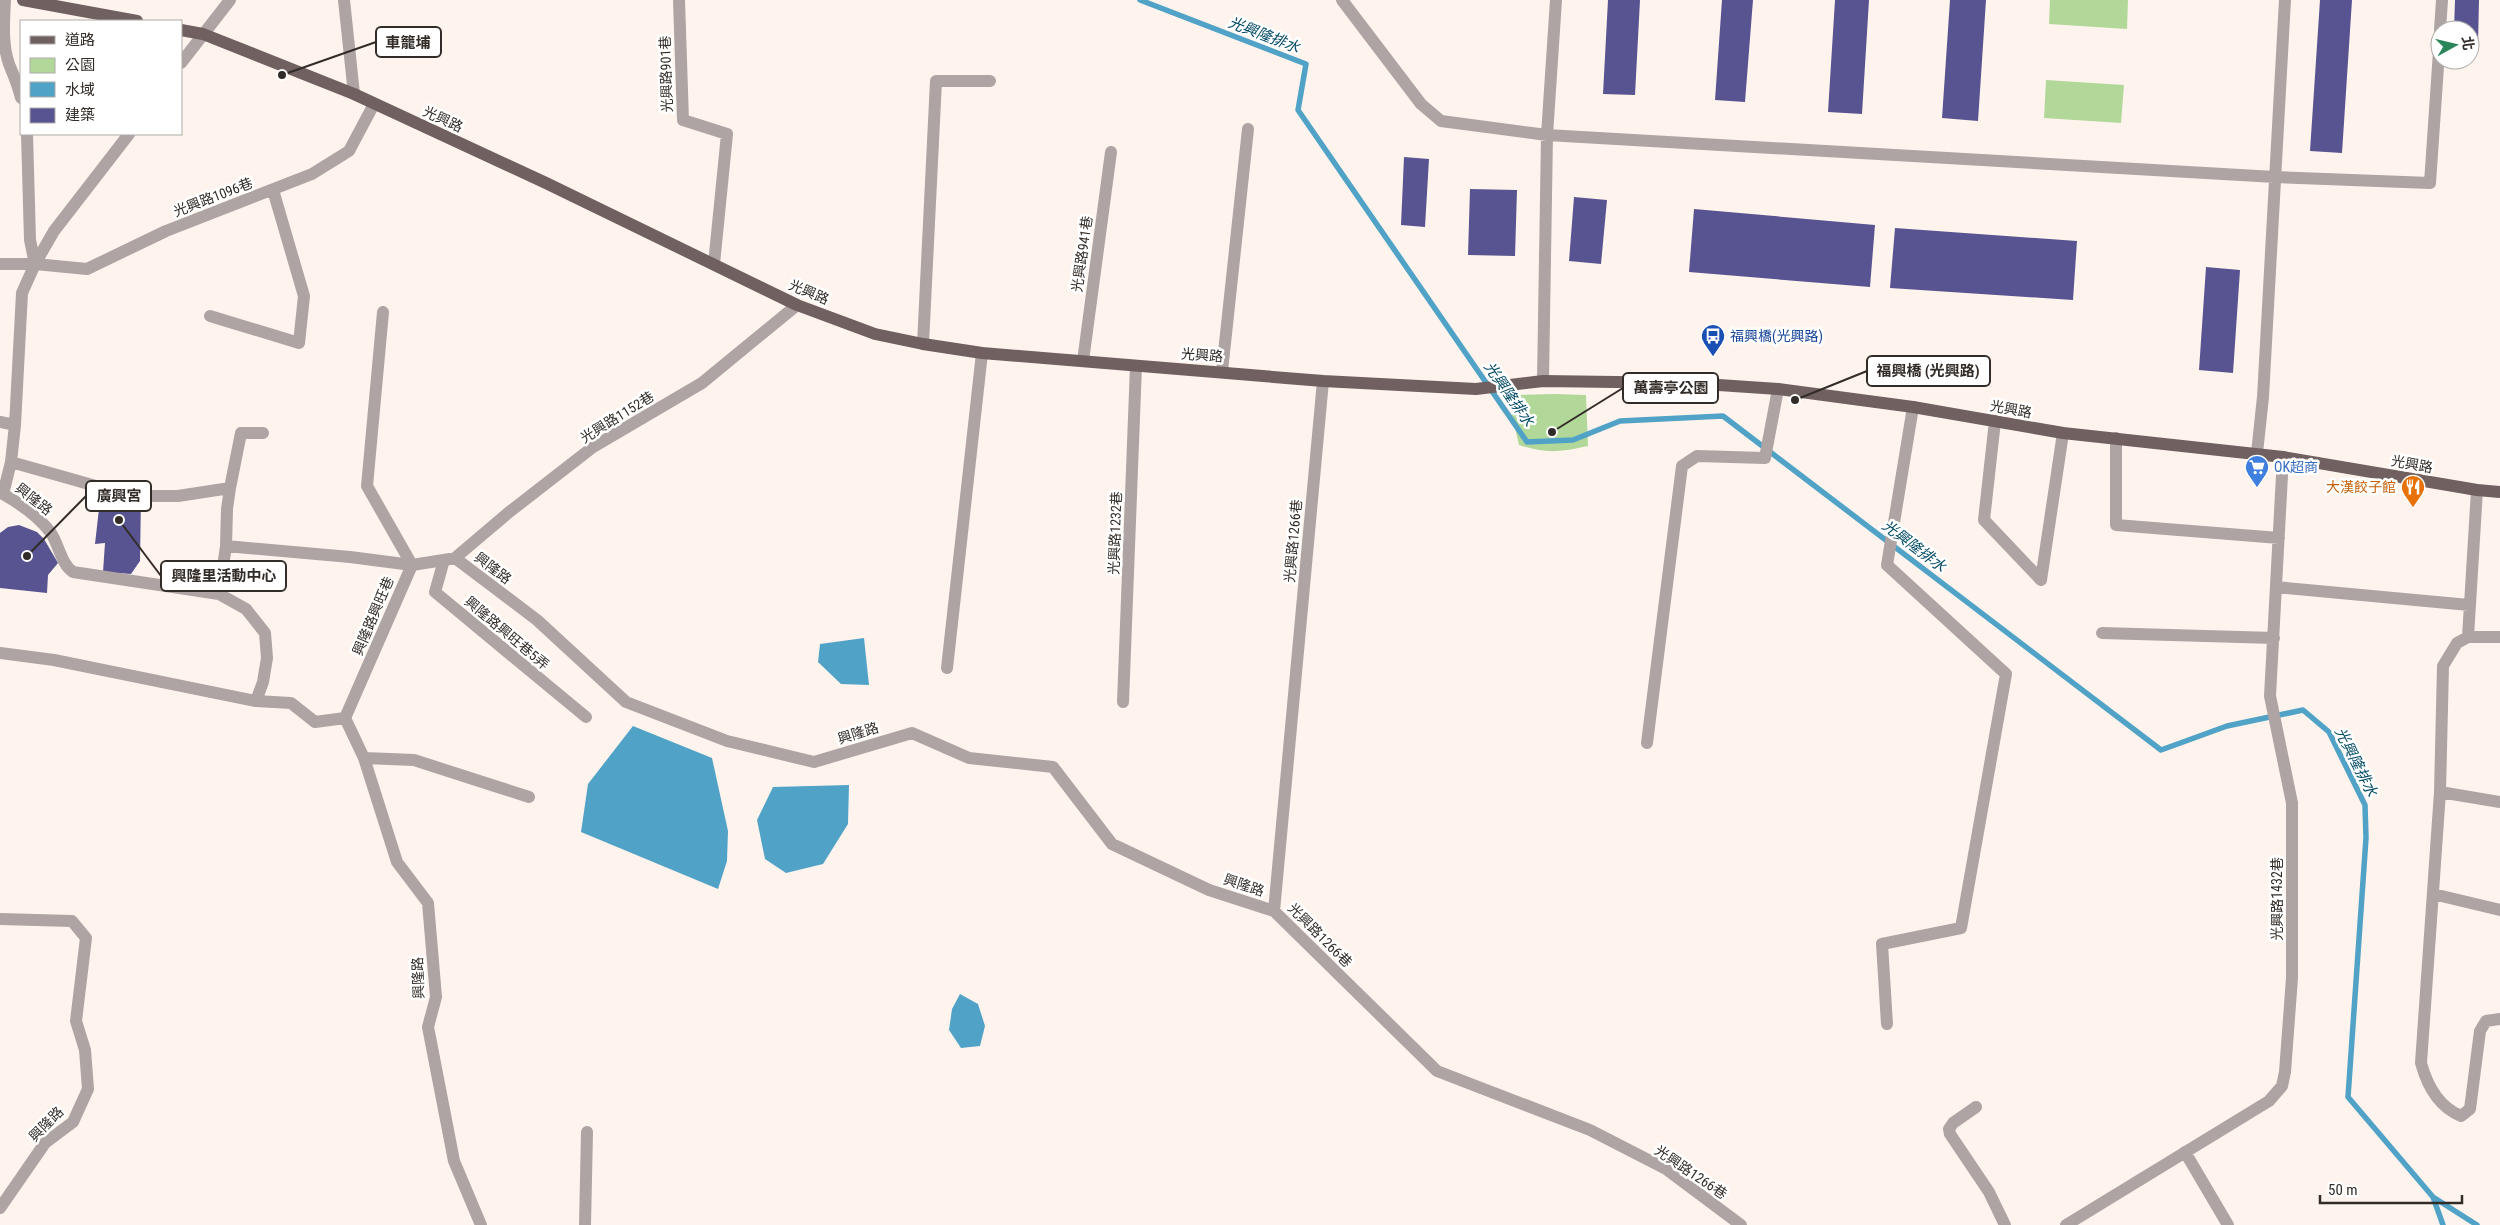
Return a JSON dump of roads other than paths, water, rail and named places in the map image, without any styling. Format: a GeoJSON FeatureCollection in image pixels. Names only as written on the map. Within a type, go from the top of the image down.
{"type":"FeatureCollection","features":[{"type":"Feature","properties":{"kind":"main road"},"geometry":{"type":"LineString","coordinates":[[23,0],[132,20]]}},
{"type":"Feature","properties":{"kind":"main road","name":"光興路"},"geometry":{"type":"LineString","coordinates":[[182,30],[203,34],[354,94],[546,183],[797,305],[876,334],[923,344],[982,353],[1222,371],[1323,381],[1476,389],[1543,381],[1690,383],[1778,389],[1913,407],[2063,433],[2257,453],[2477,490],[2500,492]]}},
{"type":"Feature","properties":{"kind":"street"},"geometry":{"type":"LineString","coordinates":[[5,0],[2,40],[9,63],[17,79],[20,93]]}},
{"type":"Feature","properties":{"kind":"street"},"geometry":{"type":"LineString","coordinates":[[182,62],[230,0]]}},
{"type":"Feature","properties":{"kind":"street"},"geometry":{"type":"LineString","coordinates":[[344,0],[354,94]]}},
{"type":"Feature","properties":{"kind":"street","name":"光興路901巷"},"geometry":{"type":"LineString","coordinates":[[679,0],[683,120],[728,134],[714,264]]}},
{"type":"Feature","properties":{"kind":"street"},"geometry":{"type":"LineString","coordinates":[[1342,0],[1420,104],[1441,121],[1546,135],[2275,177],[2430,183],[2438,70]]}},
{"type":"Feature","properties":{"kind":"street"},"geometry":{"type":"LineString","coordinates":[[1543,381],[1546,135],[1556,0]]}},
{"type":"Feature","properties":{"kind":"street"},"geometry":{"type":"LineString","coordinates":[[2257,453],[2263,397],[2285,0]]}},
{"type":"Feature","properties":{"kind":"street"},"geometry":{"type":"LineString","coordinates":[[2441,20],[2442,0]]}},
{"type":"Feature","properties":{"kind":"street"},"geometry":{"type":"LineString","coordinates":[[923,344],[936,81],[990,81]]}},
{"type":"Feature","properties":{"kind":"street","name":"光興路1096巷"},"geometry":{"type":"LineString","coordinates":[[0,264],[34,264],[87,269],[166,231],[312,174],[349,151],[374,104]]}},
{"type":"Feature","properties":{"kind":"street"},"geometry":{"type":"LineString","coordinates":[[1222,371],[1248,129]]}},
{"type":"Feature","properties":{"kind":"street"},"geometry":{"type":"LineString","coordinates":[[27,135],[30,240],[34,264]]}},
{"type":"Feature","properties":{"kind":"street","name":"興隆路"},"geometry":{"type":"LineString","coordinates":[[128,135],[54,231],[34,264],[22,293],[15,425],[11,462],[1,499],[19,503],[49,530],[57,542],[65,563],[73,572],[218,594],[246,609],[265,633],[267,658],[263,682],[256,701]]}},
{"type":"Feature","properties":{"kind":"street","name":"光興路941巷"},"geometry":{"type":"LineString","coordinates":[[1083,361],[1111,152]]}},
{"type":"Feature","properties":{"kind":"street"},"geometry":{"type":"LineString","coordinates":[[210,316],[299,343],[304,296],[273,190]]}},
{"type":"Feature","properties":{"kind":"street","name":"光興路1152巷"},"geometry":{"type":"LineString","coordinates":[[450,559],[593,447],[702,383],[797,305]]}},
{"type":"Feature","properties":{"kind":"street"},"geometry":{"type":"LineString","coordinates":[[383,312],[367,486],[412,565]]}},
{"type":"Feature","properties":{"kind":"street"},"geometry":{"type":"LineString","coordinates":[[947,668],[982,353]]}},
{"type":"Feature","properties":{"kind":"street","name":"光興路1232巷"},"geometry":{"type":"LineString","coordinates":[[1123,702],[1136,366]]}},
{"type":"Feature","properties":{"kind":"street","name":"光興路1266巷"},"geometry":{"type":"LineString","coordinates":[[1323,381],[1274,911],[1437,1071],[1590,1130],[1666,1169],[1741,1225]]}},
{"type":"Feature","properties":{"kind":"street"},"geometry":{"type":"LineString","coordinates":[[1647,743],[1682,466],[1696,456],[1765,458],[1778,389]]}},
{"type":"Feature","properties":{"kind":"street"},"geometry":{"type":"LineString","coordinates":[[1887,1024],[1882,944],[1961,928],[2006,674],[1887,565],[1913,407]]}},
{"type":"Feature","properties":{"kind":"street"},"geometry":{"type":"LineString","coordinates":[[1995,421],[1984,520],[2041,580],[2063,433]]}},
{"type":"Feature","properties":{"kind":"street"},"geometry":{"type":"LineString","coordinates":[[0,422],[15,425]]}},
{"type":"Feature","properties":{"kind":"street"},"geometry":{"type":"LineString","coordinates":[[218,594],[226,546],[227,509],[230,488],[241,433],[263,433]]}},
{"type":"Feature","properties":{"kind":"street"},"geometry":{"type":"LineString","coordinates":[[2116,438],[2116,525],[2279,538]]}},
{"type":"Feature","properties":{"kind":"street","name":"光興路1432巷"},"geometry":{"type":"LineString","coordinates":[[2066,1225],[2269,1101],[2282,1086],[2292,978],[2292,803],[2270,696],[2283,457]]}},
{"type":"Feature","properties":{"kind":"street","name":"興隆路"},"geometry":{"type":"LineString","coordinates":[[11,462],[102,488],[129,487],[146,496],[178,496],[230,488]]}},
{"type":"Feature","properties":{"kind":"street"},"geometry":{"type":"LineString","coordinates":[[2468,637],[2477,490]]}},
{"type":"Feature","properties":{"kind":"street"},"geometry":{"type":"LineString","coordinates":[[226,546],[350,556],[412,565],[450,559]]}},
{"type":"Feature","properties":{"kind":"street","name":"興隆路"},"geometry":{"type":"LineString","coordinates":[[450,559],[537,620],[626,702],[727,741],[814,762],[912,733],[969,758],[1053,767],[1112,844],[1209,890],[1274,911]]}},
{"type":"Feature","properties":{"kind":"street","name":"興隆路興旺巷5弄"},"geometry":{"type":"LineString","coordinates":[[450,559],[435,592],[586,717]]}},
{"type":"Feature","properties":{"kind":"street","name":"興隆路興旺巷"},"geometry":{"type":"LineString","coordinates":[[345,718],[412,565]]}},
{"type":"Feature","properties":{"kind":"street"},"geometry":{"type":"LineString","coordinates":[[2276,586],[2469,605]]}},
{"type":"Feature","properties":{"kind":"street"},"geometry":{"type":"LineString","coordinates":[[2102,633],[2274,638]]}},
{"type":"Feature","properties":{"kind":"street"},"geometry":{"type":"LineString","coordinates":[[2500,637],[2468,637],[2457,643],[2443,666],[2440,792],[2421,1063],[2429,1086],[2449,1111],[2462,1116],[2470,1109],[2480,1031],[2486,1021],[2500,1020]]}},
{"type":"Feature","properties":{"kind":"street"},"geometry":{"type":"LineString","coordinates":[[0,653],[54,660],[256,701],[291,703],[315,722],[345,718]]}},
{"type":"Feature","properties":{"kind":"street","name":"興隆路"},"geometry":{"type":"LineString","coordinates":[[345,718],[364,758],[397,862],[428,903],[436,997],[428,1028],[454,1161],[481,1225]]}},
{"type":"Feature","properties":{"kind":"street"},"geometry":{"type":"LineString","coordinates":[[364,758],[414,760],[529,797]]}},
{"type":"Feature","properties":{"kind":"street"},"geometry":{"type":"LineString","coordinates":[[2440,792],[2500,802]]}},
{"type":"Feature","properties":{"kind":"street"},"geometry":{"type":"LineString","coordinates":[[2433,894],[2500,910]]}},
{"type":"Feature","properties":{"kind":"street","name":"興隆路"},"geometry":{"type":"LineString","coordinates":[[0,919],[72,921],[86,938],[76,1021],[84,1050],[88,1089],[73,1122],[45,1143],[0,1208]]}},
{"type":"Feature","properties":{"kind":"street"},"geometry":{"type":"LineString","coordinates":[[1976,1107],[1953,1123],[1950,1134],[1989,1192],[2005,1225]]}},
{"type":"Feature","properties":{"kind":"street"},"geometry":{"type":"LineString","coordinates":[[585,1225],[587,1132]]}},
{"type":"Feature","properties":{"kind":"street"},"geometry":{"type":"LineString","coordinates":[[2185,1152],[2228,1225]]}},
{"type":"Feature","properties":{"kind":"water"},"geometry":{"type":"Polygon","coordinates":[[[864,638],[869,685],[841,684],[818,662],[820,644],[864,638]]]}},
{"type":"Feature","properties":{"kind":"water"},"geometry":{"type":"Polygon","coordinates":[[[633,726],[712,758],[728,831],[727,861],[718,889],[581,832],[588,784],[633,726]]]}},
{"type":"Feature","properties":{"kind":"water"},"geometry":{"type":"Polygon","coordinates":[[[849,785],[848,824],[823,864],[786,873],[765,859],[757,820],[773,787],[849,785]]]}},
{"type":"Feature","properties":{"kind":"water"},"geometry":{"type":"Polygon","coordinates":[[[960,994],[978,1004],[985,1026],[980,1046],[961,1048],[949,1030],[952,1009],[960,994]]]}},
{"type":"Feature","properties":{"kind":"waterway","name":"光興隆排水"},"geometry":{"type":"LineString","coordinates":[[1140,0],[1306,64],[1298,110],[1527,442],[1573,440],[1620,421],[1723,416],[2161,750],[2227,726],[2303,710],[2329,732],[2365,805],[2366,838],[2348,1097],[2433,1197],[2477,1225]]}},
{"type":"Feature","properties":{"kind":"waterway"},"geometry":{"type":"LineString","coordinates":[[2433,1197],[2443,1225]]}},
{"type":"Feature","properties":{"kind":"place","name":"車籠埔"},"geometry":{"type":"Point","coordinates":[282,75]}},
{"type":"Feature","properties":{"kind":"place","name":"福興橋(光興路)"},"geometry":{"type":"Point","coordinates":[1713,357]}},
{"type":"Feature","properties":{"kind":"place","name":"福興橋 (光興路)"},"geometry":{"type":"Point","coordinates":[1795,400]}},
{"type":"Feature","properties":{"kind":"place","name":"萬壽亭公園"},"geometry":{"type":"Point","coordinates":[1552,432]}},
{"type":"Feature","properties":{"kind":"place","name":"OK超商"},"geometry":{"type":"Point","coordinates":[2257,488]}},
{"type":"Feature","properties":{"kind":"place","name":"大漢餃子館"},"geometry":{"type":"Point","coordinates":[2413,508]}},
{"type":"Feature","properties":{"kind":"place","name":"興隆里活動中心"},"geometry":{"type":"Point","coordinates":[119,520]}},
{"type":"Feature","properties":{"kind":"place","name":"廣興宮"},"geometry":{"type":"Point","coordinates":[27,556]}}]}
